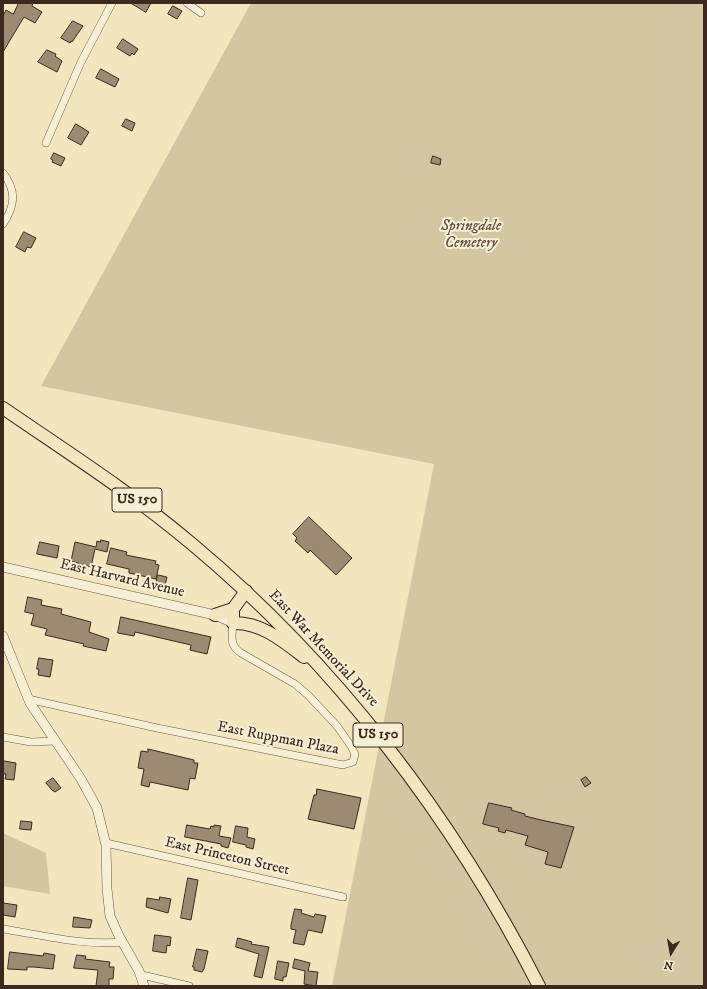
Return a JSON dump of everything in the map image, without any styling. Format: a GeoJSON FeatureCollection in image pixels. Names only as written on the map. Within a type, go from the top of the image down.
{"type":"FeatureCollection","features":[{"type":"Feature","properties":{"kind":"highway","name":"East War Memorial Drive"},"geometry":{"type":"LineString","coordinates":[[3,408],[125,491],[192,543],[246,591],[294,638],[342,691],[408,773],[450,834],[496,907],[539,986]]}},
{"type":"Feature","properties":{"kind":"highway"},"geometry":{"type":"LineString","coordinates":[[216,615],[232,609],[246,591]]}},
{"type":"Feature","properties":{"kind":"highway"},"geometry":{"type":"LineString","coordinates":[[232,609],[233,623],[247,622],[274,636],[309,661],[342,691]]}},
{"type":"Feature","properties":{"kind":"street"},"geometry":{"type":"LineString","coordinates":[[46,143],[81,62],[112,3]]}},
{"type":"Feature","properties":{"kind":"street"},"geometry":{"type":"LineString","coordinates":[[187,3],[201,13]]}},
{"type":"Feature","properties":{"kind":"street"},"geometry":{"type":"LineString","coordinates":[[3,173],[13,191],[14,197],[11,211],[3,224]]}},
{"type":"Feature","properties":{"kind":"street","name":"East Harvard Avenue"},"geometry":{"type":"LineString","coordinates":[[3,567],[216,615],[233,623]]}},
{"type":"Feature","properties":{"kind":"street","name":"East Ruppman Plaza"},"geometry":{"type":"LineString","coordinates":[[28,699],[267,751],[343,765],[351,764],[355,756],[353,749],[314,700],[295,684],[234,648],[231,638],[233,623]]}},
{"type":"Feature","properties":{"kind":"street"},"geometry":{"type":"LineString","coordinates":[[3,636],[28,699],[81,779],[95,804],[106,843],[108,908],[114,926],[132,955],[142,976],[144,986]]}},
{"type":"Feature","properties":{"kind":"street"},"geometry":{"type":"LineString","coordinates":[[3,737],[31,742],[55,741]]}},
{"type":"Feature","properties":{"kind":"street","name":"East Princeton Street"},"geometry":{"type":"LineString","coordinates":[[106,843],[343,897]]}},
{"type":"Feature","properties":{"kind":"street"},"geometry":{"type":"LineString","coordinates":[[3,929],[85,942],[106,944],[123,942]]}},
{"type":"Feature","properties":{"kind":"street"},"geometry":{"type":"LineString","coordinates":[[142,976],[189,986]]}},
{"type":"Feature","properties":{"kind":"green space","name":"Springdale Cemetery"},"geometry":{"type":"Polygon","coordinates":[[[251,3],[704,3],[704,986],[332,986],[434,464],[41,386],[251,3]]]}},
{"type":"Feature","properties":{"kind":"green space"},"geometry":{"type":"Polygon","coordinates":[[[3,833],[46,853],[50,894],[3,886],[3,833]]]}},
{"type":"Feature","properties":{"kind":"building"},"geometry":{"type":"Polygon","coordinates":[[[19,3],[33,3],[32,6],[42,12],[35,23],[24,17],[3,52],[3,16],[6,10],[13,14],[19,3]]]}},
{"type":"Feature","properties":{"kind":"building"},"geometry":{"type":"Polygon","coordinates":[[[131,3],[151,3],[146,12],[131,3]]]}},
{"type":"Feature","properties":{"kind":"building"},"geometry":{"type":"Polygon","coordinates":[[[173,6],[182,11],[177,19],[168,14],[173,6]]]}},
{"type":"Feature","properties":{"kind":"building"},"geometry":{"type":"Polygon","coordinates":[[[73,21],[83,26],[70,43],[61,38],[73,21]]]}},
{"type":"Feature","properties":{"kind":"building"},"geometry":{"type":"Polygon","coordinates":[[[123,39],[138,49],[134,55],[132,53],[130,56],[117,48],[123,39]]]}},
{"type":"Feature","properties":{"kind":"building"},"geometry":{"type":"Polygon","coordinates":[[[47,50],[56,54],[55,56],[62,61],[57,72],[38,62],[47,50]]]}},
{"type":"Feature","properties":{"kind":"building"},"geometry":{"type":"Polygon","coordinates":[[[101,69],[119,79],[115,87],[96,78],[101,69]]]}},
{"type":"Feature","properties":{"kind":"building"},"geometry":{"type":"Polygon","coordinates":[[[126,119],[135,123],[132,131],[122,126],[126,119]]]}},
{"type":"Feature","properties":{"kind":"building"},"geometry":{"type":"Polygon","coordinates":[[[76,124],[89,132],[81,145],[68,138],[76,124]]]}},
{"type":"Feature","properties":{"kind":"building"},"geometry":{"type":"Polygon","coordinates":[[[54,153],[65,158],[61,166],[52,162],[53,160],[51,159],[54,153]]]}},
{"type":"Feature","properties":{"kind":"building"},"geometry":{"type":"Polygon","coordinates":[[[433,156],[441,159],[440,165],[431,163],[433,156]]]}},
{"type":"Feature","properties":{"kind":"building"},"geometry":{"type":"Polygon","coordinates":[[[24,232],[36,238],[31,248],[27,247],[25,252],[16,247],[24,232]]]}},
{"type":"Feature","properties":{"kind":"building"},"geometry":{"type":"Polygon","coordinates":[[[309,517],[352,558],[336,575],[310,550],[308,553],[295,541],[297,538],[293,534],[309,517]]]}},
{"type":"Feature","properties":{"kind":"building"},"geometry":{"type":"Polygon","coordinates":[[[101,540],[109,542],[107,552],[95,549],[91,567],[71,561],[75,542],[96,547],[97,541],[100,542],[101,540]]]}},
{"type":"Feature","properties":{"kind":"building"},"geometry":{"type":"Polygon","coordinates":[[[40,542],[59,546],[57,558],[37,554],[40,542]]]}},
{"type":"Feature","properties":{"kind":"building"},"geometry":{"type":"Polygon","coordinates":[[[111,548],[127,552],[126,555],[156,561],[155,564],[159,565],[156,579],[129,573],[129,569],[107,564],[111,548]]]}},
{"type":"Feature","properties":{"kind":"building"},"geometry":{"type":"Polygon","coordinates":[[[158,575],[167,577],[165,586],[156,584],[158,575]]]}},
{"type":"Feature","properties":{"kind":"building"},"geometry":{"type":"Polygon","coordinates":[[[28,597],[42,600],[41,605],[62,609],[61,614],[91,622],[89,632],[109,639],[106,651],[45,635],[47,629],[31,625],[34,614],[25,612],[28,597]]]}},
{"type":"Feature","properties":{"kind":"building"},"geometry":{"type":"Polygon","coordinates":[[[121,617],[211,637],[207,654],[190,650],[191,645],[135,632],[134,636],[118,633],[121,617]]]}},
{"type":"Feature","properties":{"kind":"building"},"geometry":{"type":"Polygon","coordinates":[[[39,658],[53,660],[50,677],[38,675],[39,669],[37,669],[39,658]]]}},
{"type":"Feature","properties":{"kind":"building"},"geometry":{"type":"Polygon","coordinates":[[[148,749],[194,760],[194,763],[198,763],[195,779],[190,778],[188,790],[150,782],[149,787],[141,785],[144,769],[138,768],[141,751],[148,752],[148,749]]]}},
{"type":"Feature","properties":{"kind":"building"},"geometry":{"type":"Polygon","coordinates":[[[4,761],[16,763],[14,780],[5,779],[6,774],[3,774],[4,761]]]}},
{"type":"Feature","properties":{"kind":"building"},"geometry":{"type":"Polygon","coordinates":[[[586,777],[591,783],[585,787],[581,780],[586,777]]]}},
{"type":"Feature","properties":{"kind":"building"},"geometry":{"type":"Polygon","coordinates":[[[53,778],[61,788],[55,792],[46,783],[53,778]]]}},
{"type":"Feature","properties":{"kind":"building"},"geometry":{"type":"Polygon","coordinates":[[[317,789],[361,798],[354,829],[308,819],[317,789]]]}},
{"type":"Feature","properties":{"kind":"building"},"geometry":{"type":"Polygon","coordinates":[[[489,803],[512,808],[511,810],[525,814],[525,816],[574,827],[561,868],[545,864],[548,852],[525,845],[528,836],[506,830],[505,833],[498,831],[499,828],[483,824],[489,803]]]}},
{"type":"Feature","properties":{"kind":"building"},"geometry":{"type":"Polygon","coordinates":[[[21,821],[32,822],[31,830],[20,829],[21,821]]]}},
{"type":"Feature","properties":{"kind":"building"},"geometry":{"type":"Polygon","coordinates":[[[187,825],[210,829],[211,826],[214,827],[214,825],[221,826],[219,836],[231,838],[228,848],[221,846],[221,844],[185,837],[187,825]]]}},
{"type":"Feature","properties":{"kind":"building"},"geometry":{"type":"Polygon","coordinates":[[[236,826],[248,828],[247,837],[255,839],[253,849],[246,847],[246,845],[233,842],[236,826]]]}},
{"type":"Feature","properties":{"kind":"building"},"geometry":{"type":"Polygon","coordinates":[[[188,878],[198,880],[191,920],[181,918],[188,878]]]}},
{"type":"Feature","properties":{"kind":"building"},"geometry":{"type":"Polygon","coordinates":[[[160,897],[171,899],[168,913],[146,907],[147,898],[159,900],[160,897]]]}},
{"type":"Feature","properties":{"kind":"building"},"geometry":{"type":"Polygon","coordinates":[[[3,903],[17,905],[15,917],[3,915],[3,903]]]}},
{"type":"Feature","properties":{"kind":"building"},"geometry":{"type":"Polygon","coordinates":[[[295,909],[302,910],[301,913],[314,917],[315,914],[326,916],[322,933],[308,930],[304,945],[293,943],[296,930],[291,929],[291,925],[295,909]]]}},
{"type":"Feature","properties":{"kind":"building"},"geometry":{"type":"Polygon","coordinates":[[[74,917],[92,920],[90,928],[73,927],[74,917]]]}},
{"type":"Feature","properties":{"kind":"building"},"geometry":{"type":"Polygon","coordinates":[[[155,935],[171,937],[170,946],[167,945],[166,953],[153,951],[155,935]]]}},
{"type":"Feature","properties":{"kind":"building"},"geometry":{"type":"Polygon","coordinates":[[[238,938],[252,942],[251,944],[269,947],[262,978],[254,976],[259,954],[236,947],[238,938]]]}},
{"type":"Feature","properties":{"kind":"building"},"geometry":{"type":"Polygon","coordinates":[[[197,949],[208,951],[202,972],[194,970],[193,967],[197,949]]]}},
{"type":"Feature","properties":{"kind":"building"},"geometry":{"type":"Polygon","coordinates":[[[10,952],[43,956],[44,953],[55,955],[53,969],[27,967],[27,970],[8,969],[10,952]]]}},
{"type":"Feature","properties":{"kind":"building"},"geometry":{"type":"Polygon","coordinates":[[[77,955],[86,956],[85,959],[110,962],[109,967],[114,967],[113,979],[109,979],[109,986],[96,986],[98,970],[74,968],[77,955]]]}},
{"type":"Feature","properties":{"kind":"building"},"geometry":{"type":"Polygon","coordinates":[[[295,959],[310,963],[308,971],[318,972],[316,986],[304,984],[305,971],[293,968],[295,959]]]}},
{"type":"Feature","properties":{"kind":"building"},"geometry":{"type":"Polygon","coordinates":[[[278,961],[289,963],[286,977],[283,977],[283,981],[275,979],[278,961]]]}}]}
